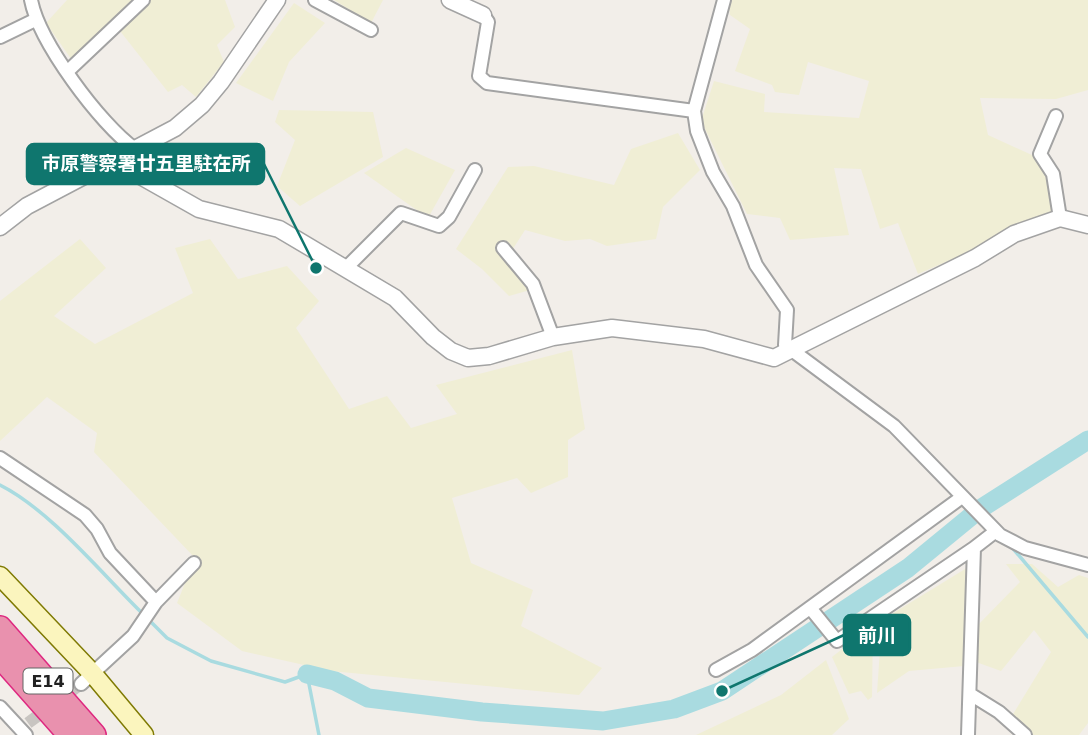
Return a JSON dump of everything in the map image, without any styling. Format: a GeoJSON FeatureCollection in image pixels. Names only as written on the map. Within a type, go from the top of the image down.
{"type":"FeatureCollection","features":[{"type":"Feature","properties":{"kind":"highway","name":"E14"},"geometry":{"type":"LineString","coordinates":[[0,628],[94,735]]}},
{"type":"Feature","properties":{"kind":"highway","name":"E14"},"geometry":{"type":"LineString","coordinates":[[0,656],[70,735]]}},
{"type":"Feature","properties":{"kind":"main road"},"geometry":{"type":"LineString","coordinates":[[0,576],[87,679],[144,735]]}},
{"type":"Feature","properties":{"kind":"street"},"geometry":{"type":"LineString","coordinates":[[31,0],[35,20],[68,71],[101,117],[135,149]]}},
{"type":"Feature","properties":{"kind":"street"},"geometry":{"type":"LineString","coordinates":[[68,71],[143,0]]}},
{"type":"Feature","properties":{"kind":"street"},"geometry":{"type":"LineString","coordinates":[[0,227],[27,206],[175,128],[202,105],[221,82],[277,0]]}},
{"type":"Feature","properties":{"kind":"street"},"geometry":{"type":"LineString","coordinates":[[315,0],[370,30]]}},
{"type":"Feature","properties":{"kind":"street"},"geometry":{"type":"LineString","coordinates":[[450,0],[483,15],[488,22],[479,76],[487,83],[694,111]]}},
{"type":"Feature","properties":{"kind":"street"},"geometry":{"type":"LineString","coordinates":[[724,0],[694,111],[697,131],[706,157],[733,206],[755,265],[787,310],[789,317],[785,345],[894,426],[996,531],[1025,548],[1088,565]]}},
{"type":"Feature","properties":{"kind":"street"},"geometry":{"type":"LineString","coordinates":[[0,37],[35,20]]}},
{"type":"Feature","properties":{"kind":"street"},"geometry":{"type":"LineString","coordinates":[[1056,116],[1040,154],[1053,174],[1060,218]]}},
{"type":"Feature","properties":{"kind":"street"},"geometry":{"type":"LineString","coordinates":[[114,161],[199,209],[279,229],[395,298],[451,351],[468,358],[489,356],[553,337],[612,328],[704,339],[774,358],[975,258],[1014,234],[1060,218],[1088,225]]}},
{"type":"Feature","properties":{"kind":"street"},"geometry":{"type":"LineString","coordinates":[[346,268],[401,213],[439,226],[449,217],[475,170]]}},
{"type":"Feature","properties":{"kind":"street"},"geometry":{"type":"LineString","coordinates":[[502,248],[533,284],[553,337]]}},
{"type":"Feature","properties":{"kind":"street"},"geometry":{"type":"LineString","coordinates":[[0,458],[85,515],[97,528],[110,552],[156,602]]}},
{"type":"Feature","properties":{"kind":"street"},"geometry":{"type":"LineString","coordinates":[[716,670],[752,650],[962,497]]}},
{"type":"Feature","properties":{"kind":"street"},"geometry":{"type":"LineString","coordinates":[[811,609],[837,640],[996,531]]}},
{"type":"Feature","properties":{"kind":"street"},"geometry":{"type":"LineString","coordinates":[[968,735],[974,548]]}},
{"type":"Feature","properties":{"kind":"street"},"geometry":{"type":"LineString","coordinates":[[87,679],[133,636],[156,602],[194,563]]}},
{"type":"Feature","properties":{"kind":"street"},"geometry":{"type":"LineString","coordinates":[[970,694],[999,712],[1025,735]]}},
{"type":"Feature","properties":{"kind":"street"},"geometry":{"type":"LineString","coordinates":[[0,707],[22,730]]}},
{"type":"Feature","properties":{"kind":"shaded area"},"geometry":{"type":"Polygon","coordinates":[[[67,0],[225,0],[235,27],[217,45],[224,62],[196,97],[182,85],[168,92],[120,31],[76,66],[46,23],[67,0]]]}},
{"type":"Feature","properties":{"kind":"shaded area"},"geometry":{"type":"Polygon","coordinates":[[[334,0],[383,0],[371,23],[334,0]]]}},
{"type":"Feature","properties":{"kind":"shaded area"},"geometry":{"type":"Polygon","coordinates":[[[728,0],[1088,0],[1088,90],[1056,99],[980,98],[988,135],[1043,160],[1057,214],[918,274],[898,223],[880,229],[861,169],[834,168],[849,235],[790,240],[780,218],[747,214],[701,121],[714,81],[765,94],[764,112],[859,118],[869,81],[808,62],[799,95],[775,92],[772,85],[735,71],[750,29],[730,15],[728,0]]]}},
{"type":"Feature","properties":{"kind":"shaded area"},"geometry":{"type":"Polygon","coordinates":[[[294,3],[325,23],[289,62],[273,101],[236,83],[294,3]]]}},
{"type":"Feature","properties":{"kind":"shaded area"},"geometry":{"type":"Polygon","coordinates":[[[279,110],[373,112],[383,157],[300,206],[277,186],[295,140],[275,122],[279,110]]]}},
{"type":"Feature","properties":{"kind":"shaded area"},"geometry":{"type":"Polygon","coordinates":[[[678,133],[700,170],[663,207],[656,239],[607,246],[590,239],[565,241],[525,230],[509,255],[537,288],[509,296],[482,269],[456,249],[508,167],[534,166],[614,185],[631,149],[678,133]]]}},
{"type":"Feature","properties":{"kind":"shaded area"},"geometry":{"type":"Polygon","coordinates":[[[406,148],[455,170],[428,218],[364,173],[406,148]]]}},
{"type":"Feature","properties":{"kind":"shaded area"},"geometry":{"type":"Polygon","coordinates":[[[80,239],[106,268],[54,316],[95,344],[193,293],[175,248],[210,239],[238,279],[287,266],[319,301],[296,328],[349,409],[387,396],[411,428],[457,414],[436,385],[572,350],[585,429],[568,440],[568,477],[531,493],[517,478],[452,498],[471,563],[533,590],[521,626],[602,668],[579,695],[331,671],[242,651],[177,603],[195,558],[94,452],[97,433],[47,397],[0,441],[0,301],[80,239]]]}},
{"type":"Feature","properties":{"kind":"shaded area"},"geometry":{"type":"Polygon","coordinates":[[[1006,564],[1032,564],[1058,587],[1079,575],[1088,578],[1088,723],[1079,735],[1032,735],[1010,719],[1051,652],[1034,630],[1001,671],[976,662],[976,627],[1020,582],[1006,564]]]}},
{"type":"Feature","properties":{"kind":"shaded area"},"geometry":{"type":"Polygon","coordinates":[[[970,566],[964,666],[909,671],[877,693],[882,620],[970,566]]]}},
{"type":"Feature","properties":{"kind":"shaded area"},"geometry":{"type":"Polygon","coordinates":[[[873,625],[872,697],[868,700],[861,691],[849,694],[832,657],[873,625]]]}},
{"type":"Feature","properties":{"kind":"shaded area"},"geometry":{"type":"Polygon","coordinates":[[[826,660],[849,719],[832,735],[696,735],[781,695],[826,660]]]}},
{"type":"Feature","properties":{"kind":"waterway"},"geometry":{"type":"LineString","coordinates":[[307,674],[335,681],[368,698],[482,712],[603,721],[674,709],[722,691],[908,568],[980,509],[1088,440]]}},
{"type":"Feature","properties":{"kind":"waterway"},"geometry":{"type":"LineString","coordinates":[[0,485],[19,496],[56,526],[143,614]]}},
{"type":"Feature","properties":{"kind":"waterway"},"geometry":{"type":"LineString","coordinates":[[1010,545],[1088,637]]}},
{"type":"Feature","properties":{"kind":"waterway"},"geometry":{"type":"LineString","coordinates":[[149,620],[167,638],[211,661],[285,682],[307,674],[319,735]]}},
{"type":"Feature","properties":{"kind":"tunnel"},"geometry":{"type":"LineString","coordinates":[[28,723],[81,684]]}},
{"type":"Feature","properties":{"kind":"place","name":"市原警察署廿五里駐在所"},"geometry":{"type":"Point","coordinates":[316,268]}},
{"type":"Feature","properties":{"kind":"place","name":"前川"},"geometry":{"type":"Point","coordinates":[722,691]}}]}
